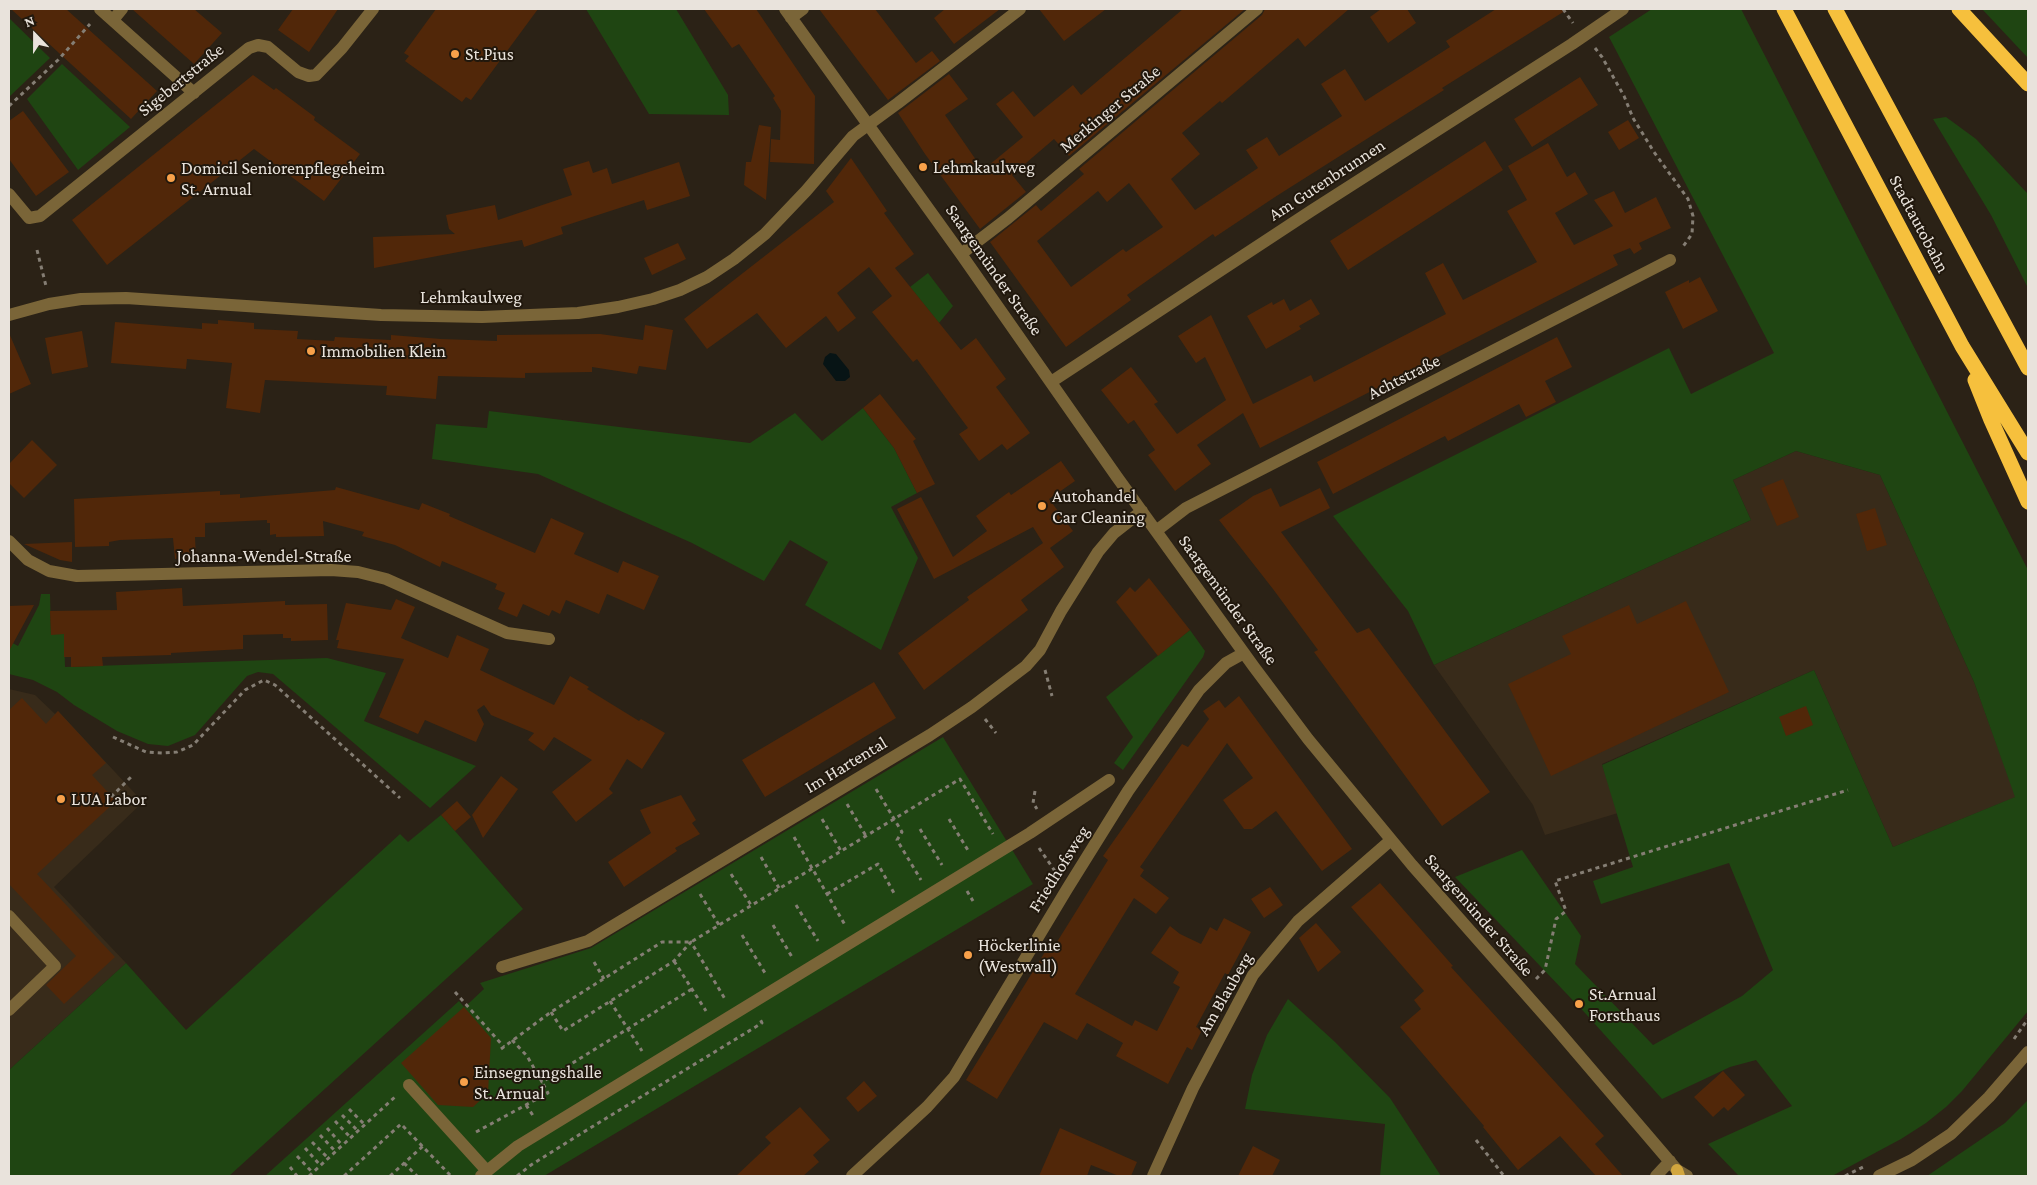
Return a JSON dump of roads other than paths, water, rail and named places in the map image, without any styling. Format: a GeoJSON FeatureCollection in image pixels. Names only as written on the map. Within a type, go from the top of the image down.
{"type":"FeatureCollection","features":[{"type":"Feature","properties":{"kind":"highway","name":"Stadtautobahn"},"geometry":{"type":"LineString","coordinates":[[1784,9],[1962,346],[2028,453]]}},
{"type":"Feature","properties":{"kind":"highway","name":"Stadtautobahn"},"geometry":{"type":"LineString","coordinates":[[1835,9],[2028,368]]}},
{"type":"Feature","properties":{"kind":"highway"},"geometry":{"type":"LineString","coordinates":[[1959,9],[2028,84]]}},
{"type":"Feature","properties":{"kind":"highway"},"geometry":{"type":"LineString","coordinates":[[1962,346],[1991,420],[2028,502]]}},
{"type":"Feature","properties":{"kind":"street"},"geometry":{"type":"LineString","coordinates":[[101,9],[194,93]]}},
{"type":"Feature","properties":{"kind":"street"},"geometry":{"type":"LineString","coordinates":[[113,20],[122,9]]}},
{"type":"Feature","properties":{"kind":"street","name":"Sigebertstraße"},"geometry":{"type":"LineString","coordinates":[[9,194],[29,218],[40,216],[249,48],[258,45],[268,47],[298,72],[309,76],[316,75],[342,48],[373,9]]}},
{"type":"Feature","properties":{"kind":"street"},"geometry":{"type":"LineString","coordinates":[[788,13],[803,9]]}},
{"type":"Feature","properties":{"kind":"street","name":"Lehmkaulweg"},"geometry":{"type":"LineString","coordinates":[[9,315],[49,304],[81,299],[126,298],[381,314],[482,317],[578,313],[653,299],[680,290],[734,259],[765,234],[806,191],[848,141],[1020,9]]}},
{"type":"Feature","properties":{"kind":"street","name":"Merkinger Straße"},"geometry":{"type":"LineString","coordinates":[[961,254],[1008,218],[1257,9]]}},
{"type":"Feature","properties":{"kind":"street","name":"Am Gutenbrunnen"},"geometry":{"type":"LineString","coordinates":[[1051,382],[1302,216],[1623,9]]}},
{"type":"Feature","properties":{"kind":"street","name":"Saargemünder Straße"},"geometry":{"type":"LineString","coordinates":[[788,13],[869,124],[1156,531],[1308,739],[1391,840],[1678,1171]]}},
{"type":"Feature","properties":{"kind":"street","name":"Achtstraße"},"geometry":{"type":"LineString","coordinates":[[1156,531],[1186,508],[1670,260]]}},
{"type":"Feature","properties":{"kind":"street","name":"Im Hartental"},"geometry":{"type":"LineString","coordinates":[[502,967],[588,941],[930,735],[972,706],[1026,666],[1040,650],[1061,611],[1098,552],[1114,533],[1142,511]]}},
{"type":"Feature","properties":{"kind":"street","name":"Johanna-Wendel-Straße"},"geometry":{"type":"LineString","coordinates":[[9,541],[28,560],[49,571],[77,576],[331,570],[358,572],[386,579],[507,632],[549,639]]}},
{"type":"Feature","properties":{"kind":"street","name":"Friedhofsweg"},"geometry":{"type":"LineString","coordinates":[[852,1176],[927,1107],[954,1077],[1066,889],[1128,791],[1199,690],[1226,664],[1244,653]]}},
{"type":"Feature","properties":{"kind":"street"},"geometry":{"type":"LineString","coordinates":[[409,1085],[460,1141],[484,1174],[518,1146],[1030,833],[1109,780]]}},
{"type":"Feature","properties":{"kind":"street","name":"Am Blauberg"},"geometry":{"type":"LineString","coordinates":[[1153,1176],[1193,1088],[1253,975],[1298,921],[1391,840]]}},
{"type":"Feature","properties":{"kind":"street"},"geometry":{"type":"LineString","coordinates":[[9,916],[56,966],[9,1010]]}},
{"type":"Feature","properties":{"kind":"street"},"geometry":{"type":"LineString","coordinates":[[1879,1176],[1912,1160],[1951,1134],[1988,1097],[2028,1052]]}},
{"type":"Feature","properties":{"kind":"street"},"geometry":{"type":"LineString","coordinates":[[1656,1176],[1678,1171]]}},
{"type":"Feature","properties":{"kind":"place","name":"St.Pius"},"geometry":{"type":"Point","coordinates":[455,54]}},
{"type":"Feature","properties":{"kind":"place","name":"Lehmkaulweg"},"geometry":{"type":"Point","coordinates":[923,167]}},
{"type":"Feature","properties":{"kind":"place","name":"Domicil Seniorenpflegeheim St. Arnual"},"geometry":{"type":"Point","coordinates":[171,178]}},
{"type":"Feature","properties":{"kind":"place","name":"Immobilien Klein"},"geometry":{"type":"Point","coordinates":[311,351]}},
{"type":"Feature","properties":{"kind":"place","name":"Autohandel Car Cleaning"},"geometry":{"type":"Point","coordinates":[1042,506]}},
{"type":"Feature","properties":{"kind":"place","name":"LUA Labor"},"geometry":{"type":"Point","coordinates":[61,799]}},
{"type":"Feature","properties":{"kind":"place","name":"Höckerlinie (Westwall)"},"geometry":{"type":"Point","coordinates":[968,955]}},
{"type":"Feature","properties":{"kind":"place","name":"St.Arnual Forsthaus"},"geometry":{"type":"Point","coordinates":[1579,1004]}},
{"type":"Feature","properties":{"kind":"place","name":"Einsegnungshalle St. Arnual"},"geometry":{"type":"Point","coordinates":[464,1082]}}]}
